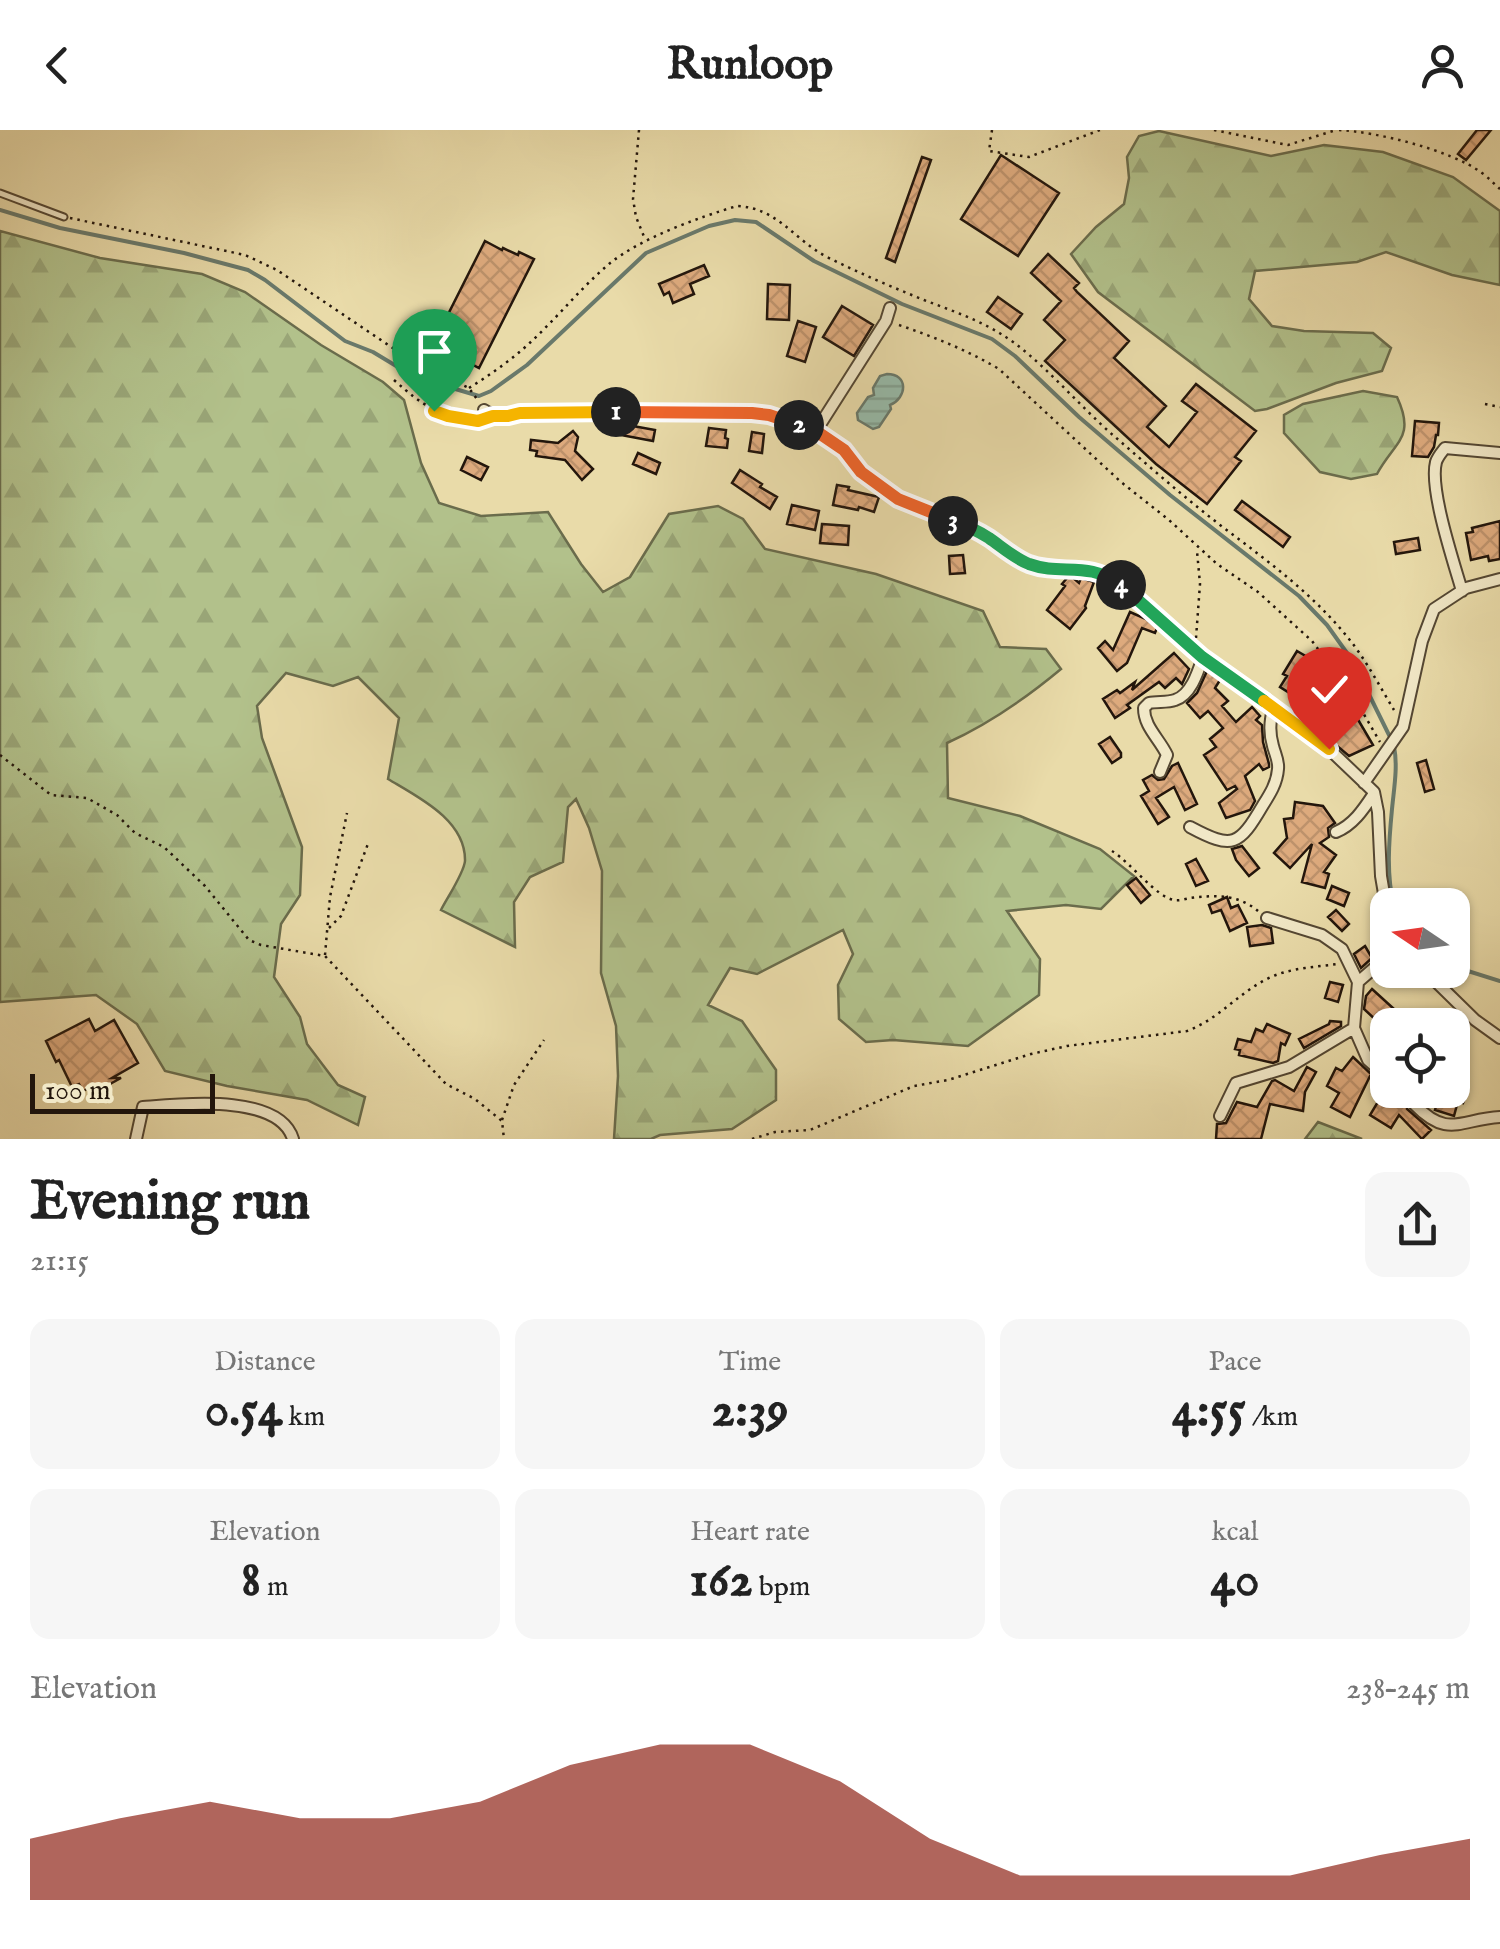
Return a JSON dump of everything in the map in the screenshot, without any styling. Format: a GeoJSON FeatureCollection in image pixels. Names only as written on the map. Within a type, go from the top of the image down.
{"type":"FeatureCollection","features":[{"type":"Feature","properties":{"kind":"street"},"geometry":{"type":"LineString","coordinates":[[816,431],[886,321],[890,308]]}},
{"type":"Feature","properties":{"kind":"street"},"geometry":{"type":"LineString","coordinates":[[488,413],[752,413],[780,418],[816,431],[844,450],[861,472],[898,499],[961,524],[1031,565],[1103,574],[1118,582],[1198,653],[1329,749],[1374,792],[1383,888]]}},
{"type":"Feature","properties":{"kind":"street"},"geometry":{"type":"LineString","coordinates":[[1462,590],[1442,525],[1436,462],[1445,448],[1500,454]]}},
{"type":"Feature","properties":{"kind":"street"},"geometry":{"type":"LineString","coordinates":[[1364,783],[1403,727],[1422,641],[1434,609],[1462,590],[1500,579]]}},
{"type":"Feature","properties":{"kind":"street"},"geometry":{"type":"LineString","coordinates":[[1160,772],[1167,756],[1146,725],[1144,708],[1149,702],[1181,698],[1192,686],[1198,653]]}},
{"type":"Feature","properties":{"kind":"street"},"geometry":{"type":"LineString","coordinates":[[1190,827],[1224,842],[1242,837],[1253,825],[1272,790],[1278,769],[1269,727],[1273,708]]}},
{"type":"Feature","properties":{"kind":"street"},"geometry":{"type":"LineString","coordinates":[[1336,832],[1360,814],[1373,795]]}},
{"type":"Feature","properties":{"kind":"street"},"geometry":{"type":"LineString","coordinates":[[1267,918],[1322,934],[1342,949],[1358,982],[1354,1028],[1370,1062]]}},
{"type":"Feature","properties":{"kind":"street"},"geometry":{"type":"LineString","coordinates":[[1358,982],[1370,972]]}},
{"type":"Feature","properties":{"kind":"street"},"geometry":{"type":"LineString","coordinates":[[1442,988],[1500,1038]]}},
{"type":"Feature","properties":{"kind":"street"},"geometry":{"type":"LineString","coordinates":[[1220,1116],[1236,1083],[1289,1067],[1354,1028]]}},
{"type":"Feature","properties":{"kind":"street"},"geometry":{"type":"LineString","coordinates":[[136,1139],[143,1107],[192,1105],[262,1110],[284,1122],[293,1139]]}},
{"type":"Feature","properties":{"kind":"street"},"geometry":{"type":"LineString","coordinates":[[1418,1108],[1436,1125],[1450,1128],[1486,1116],[1500,1117]]}},
{"type":"Feature","properties":{"kind":"lane"},"geometry":{"type":"LineString","coordinates":[[0,193],[64,216]]}},
{"type":"Feature","properties":{"kind":"path"},"geometry":{"type":"LineString","coordinates":[[640,130],[633,199],[646,240]]}},
{"type":"Feature","properties":{"kind":"path"},"geometry":{"type":"LineString","coordinates":[[992,130],[989,150],[1030,157],[1100,130]]}},
{"type":"Feature","properties":{"kind":"path"},"geometry":{"type":"LineString","coordinates":[[1214,130],[1288,145],[1337,130],[1358,131],[1448,155],[1480,171],[1500,189]]}},
{"type":"Feature","properties":{"kind":"path"},"geometry":{"type":"LineString","coordinates":[[469,388],[537,336],[611,262],[646,240],[737,206],[765,211],[817,251],[898,292],[1005,336],[1175,489],[1317,603],[1353,643],[1403,727]]}},
{"type":"Feature","properties":{"kind":"path"},"geometry":{"type":"LineString","coordinates":[[64,216],[245,255],[277,270],[416,363],[469,388],[488,413],[478,421],[448,416],[434,411],[394,380]]}},
{"type":"Feature","properties":{"kind":"path"},"geometry":{"type":"LineString","coordinates":[[886,321],[939,339],[999,369],[1121,482],[1198,548],[1258,592],[1312,640],[1386,752]]}},
{"type":"Feature","properties":{"kind":"path"},"geometry":{"type":"LineString","coordinates":[[1486,404],[1500,407]]}},
{"type":"Feature","properties":{"kind":"path"},"geometry":{"type":"LineString","coordinates":[[1198,548],[1198,653]]}},
{"type":"Feature","properties":{"kind":"path"},"geometry":{"type":"LineString","coordinates":[[0,755],[50,795],[87,798],[116,815],[135,833],[164,846],[205,886],[250,940],[325,956],[446,1084],[474,1099],[502,1122]]}},
{"type":"Feature","properties":{"kind":"path"},"geometry":{"type":"LineString","coordinates":[[325,956],[330,897],[346,813]]}},
{"type":"Feature","properties":{"kind":"path"},"geometry":{"type":"LineString","coordinates":[[328,928],[341,916],[369,841]]}},
{"type":"Feature","properties":{"kind":"path"},"geometry":{"type":"LineString","coordinates":[[1112,852],[1126,860],[1156,892],[1174,900],[1232,897],[1251,904],[1267,918]]}},
{"type":"Feature","properties":{"kind":"path"},"geometry":{"type":"LineString","coordinates":[[752,1139],[775,1132],[810,1130],[914,1086],[948,1080],[1031,1054],[1187,1032],[1219,1016],[1233,1001],[1267,979],[1349,962]]}},
{"type":"Feature","properties":{"kind":"path"},"geometry":{"type":"LineString","coordinates":[[504,1139],[502,1122],[514,1085],[544,1040]]}},
{"type":"Feature","properties":{"kind":"green space"},"geometry":{"type":"Polygon","coordinates":[[[1159,131],[1271,156],[1324,145],[1383,152],[1453,177],[1500,211],[1500,285],[1452,275],[1386,252],[1357,262],[1255,271],[1249,299],[1272,326],[1373,333],[1391,348],[1382,371],[1255,411],[1098,292],[1071,254],[1124,204],[1129,178],[1127,157],[1139,136],[1159,131]]]}},
{"type":"Feature","properties":{"kind":"green space"},"geometry":{"type":"Polygon","coordinates":[[[0,231],[100,258],[202,274],[245,292],[383,382],[404,400],[421,463],[439,503],[481,516],[548,512],[603,592],[630,577],[669,514],[718,506],[743,519],[765,549],[876,574],[983,611],[1000,647],[1046,649],[1061,669],[1006,710],[947,743],[948,798],[1020,816],[1100,849],[1134,876],[1101,909],[1066,905],[1007,911],[1040,959],[1039,995],[968,1046],[893,1040],[866,1042],[839,1019],[838,985],[853,954],[843,930],[757,974],[730,968],[708,1005],[742,1021],[776,1070],[776,1100],[732,1129],[651,1139],[614,1139],[616,1026],[601,973],[602,871],[576,799],[568,807],[563,862],[530,877],[514,902],[515,947],[441,910],[464,866],[463,846],[458,833],[438,811],[388,779],[399,718],[358,677],[333,686],[286,673],[257,706],[262,738],[302,847],[300,895],[281,924],[274,977],[300,1017],[307,1044],[338,1085],[365,1097],[358,1125],[307,1100],[165,1071],[137,1024],[96,995],[0,1002],[0,231]]]}},
{"type":"Feature","properties":{"kind":"green space"},"geometry":{"type":"Polygon","coordinates":[[[1363,391],[1397,397],[1404,422],[1401,439],[1377,474],[1351,479],[1320,472],[1284,433],[1284,415],[1303,404],[1363,391]]]}},
{"type":"Feature","properties":{"kind":"green space"},"geometry":{"type":"Polygon","coordinates":[[[1318,1122],[1362,1139],[1305,1139],[1318,1122]]]}},
{"type":"Feature","properties":{"kind":"shaded area"},"geometry":{"type":"Polygon","coordinates":[[[880,376],[899,378],[902,392],[879,427],[873,429],[858,420],[857,413],[874,395],[873,388],[880,376]]]}},
{"type":"Feature","properties":{"kind":"building"},"geometry":{"type":"Polygon","coordinates":[[[1477,130],[1491,130],[1466,160],[1458,154],[1477,130]]]}},
{"type":"Feature","properties":{"kind":"building"},"geometry":{"type":"Polygon","coordinates":[[[1001,155],[1059,193],[1018,256],[961,219],[1001,155]]]}},
{"type":"Feature","properties":{"kind":"building"},"geometry":{"type":"Polygon","coordinates":[[[922,157],[931,160],[895,262],[886,258],[922,157]]]}},
{"type":"Feature","properties":{"kind":"building"},"geometry":{"type":"Polygon","coordinates":[[[485,241],[534,259],[479,368],[463,360],[454,377],[424,362],[485,241]]]}},
{"type":"Feature","properties":{"kind":"building"},"geometry":{"type":"Polygon","coordinates":[[[1048,254],[1079,283],[1074,288],[1077,292],[1129,341],[1114,358],[1166,406],[1147,427],[1169,447],[1197,412],[1182,401],[1196,384],[1256,431],[1235,457],[1241,461],[1207,504],[1156,464],[1045,361],[1065,340],[1044,320],[1061,301],[1031,273],[1048,254]]]}},
{"type":"Feature","properties":{"kind":"building"},"geometry":{"type":"Polygon","coordinates":[[[704,265],[709,276],[690,284],[694,294],[673,303],[669,292],[664,295],[659,284],[704,265]]]}},
{"type":"Feature","properties":{"kind":"building"},"geometry":{"type":"Polygon","coordinates":[[[768,284],[790,285],[789,320],[767,319],[768,284]]]}},
{"type":"Feature","properties":{"kind":"building"},"geometry":{"type":"Polygon","coordinates":[[[998,297],[1022,314],[1011,329],[987,312],[998,297]]]}},
{"type":"Feature","properties":{"kind":"building"},"geometry":{"type":"Polygon","coordinates":[[[842,306],[873,325],[854,356],[823,337],[842,306]]]}},
{"type":"Feature","properties":{"kind":"building"},"geometry":{"type":"Polygon","coordinates":[[[798,321],[816,327],[805,362],[787,356],[798,321]]]}},
{"type":"Feature","properties":{"kind":"building"},"geometry":{"type":"Polygon","coordinates":[[[1415,421],[1439,423],[1428,457],[1412,456],[1415,421]]]}},
{"type":"Feature","properties":{"kind":"building"},"geometry":{"type":"Polygon","coordinates":[[[622,424],[655,430],[653,441],[621,435],[622,424]]]}},
{"type":"Feature","properties":{"kind":"building"},"geometry":{"type":"Polygon","coordinates":[[[709,428],[726,430],[727,448],[706,446],[709,428]]]}},
{"type":"Feature","properties":{"kind":"building"},"geometry":{"type":"Polygon","coordinates":[[[573,431],[578,437],[575,451],[593,469],[582,480],[565,460],[536,456],[537,451],[530,450],[531,440],[558,443],[573,431]]]}},
{"type":"Feature","properties":{"kind":"building"},"geometry":{"type":"Polygon","coordinates":[[[752,432],[764,434],[762,453],[749,451],[752,432]]]}},
{"type":"Feature","properties":{"kind":"building"},"geometry":{"type":"Polygon","coordinates":[[[638,453],[660,463],[656,474],[633,464],[638,453]]]}},
{"type":"Feature","properties":{"kind":"building"},"geometry":{"type":"Polygon","coordinates":[[[467,457],[488,467],[481,480],[461,470],[467,457]]]}},
{"type":"Feature","properties":{"kind":"building"},"geometry":{"type":"Polygon","coordinates":[[[740,470],[777,497],[770,509],[732,483],[740,470]]]}},
{"type":"Feature","properties":{"kind":"building"},"geometry":{"type":"Polygon","coordinates":[[[837,485],[879,497],[874,512],[833,505],[837,485]]]}},
{"type":"Feature","properties":{"kind":"building"},"geometry":{"type":"Polygon","coordinates":[[[1242,501],[1290,537],[1283,547],[1235,510],[1242,501]]]}},
{"type":"Feature","properties":{"kind":"building"},"geometry":{"type":"Polygon","coordinates":[[[792,505],[819,511],[815,530],[787,524],[792,505]]]}},
{"type":"Feature","properties":{"kind":"building"},"geometry":{"type":"Polygon","coordinates":[[[1500,521],[1500,559],[1489,561],[1488,556],[1471,560],[1466,533],[1500,521]]]}},
{"type":"Feature","properties":{"kind":"building"},"geometry":{"type":"Polygon","coordinates":[[[822,524],[849,526],[848,545],[820,543],[822,524]]]}},
{"type":"Feature","properties":{"kind":"building"},"geometry":{"type":"Polygon","coordinates":[[[1418,538],[1420,550],[1396,554],[1394,542],[1418,538]]]}},
{"type":"Feature","properties":{"kind":"building"},"geometry":{"type":"Polygon","coordinates":[[[963,555],[965,573],[950,574],[949,556],[963,555]]]}},
{"type":"Feature","properties":{"kind":"building"},"geometry":{"type":"Polygon","coordinates":[[[1068,577],[1079,583],[1081,578],[1094,582],[1086,608],[1070,629],[1047,610],[1068,577]]]}},
{"type":"Feature","properties":{"kind":"building"},"geometry":{"type":"Polygon","coordinates":[[[1130,612],[1157,628],[1155,633],[1142,628],[1127,663],[1117,671],[1098,648],[1105,641],[1113,650],[1130,612]]]}},
{"type":"Feature","properties":{"kind":"building"},"geometry":{"type":"Polygon","coordinates":[[[1297,651],[1309,658],[1306,664],[1315,670],[1305,687],[1296,681],[1288,692],[1280,687],[1297,651]]]}},
{"type":"Feature","properties":{"kind":"building"},"geometry":{"type":"Polygon","coordinates":[[[1174,653],[1189,669],[1182,684],[1176,678],[1165,688],[1159,682],[1115,718],[1103,699],[1135,682],[1132,690],[1174,653]]]}},
{"type":"Feature","properties":{"kind":"building"},"geometry":{"type":"Polygon","coordinates":[[[1207,671],[1220,680],[1215,688],[1228,701],[1222,706],[1236,722],[1252,707],[1260,716],[1256,720],[1262,725],[1269,764],[1263,770],[1259,764],[1245,776],[1255,801],[1250,810],[1226,818],[1219,803],[1237,789],[1235,786],[1227,790],[1204,755],[1216,747],[1210,739],[1223,728],[1208,711],[1200,718],[1187,703],[1197,693],[1207,671]]]}},
{"type":"Feature","properties":{"kind":"building"},"geometry":{"type":"Polygon","coordinates":[[[1350,706],[1373,745],[1349,756],[1323,734],[1318,724],[1350,706]]]}},
{"type":"Feature","properties":{"kind":"building"},"geometry":{"type":"Polygon","coordinates":[[[1110,737],[1121,753],[1112,763],[1099,744],[1110,737]]]}},
{"type":"Feature","properties":{"kind":"building"},"geometry":{"type":"Polygon","coordinates":[[[1426,760],[1434,789],[1425,792],[1417,763],[1426,760]]]}},
{"type":"Feature","properties":{"kind":"building"},"geometry":{"type":"Polygon","coordinates":[[[1178,763],[1197,804],[1185,810],[1174,787],[1156,798],[1169,817],[1158,824],[1141,796],[1149,791],[1143,780],[1152,775],[1164,779],[1178,763]]]}},
{"type":"Feature","properties":{"kind":"building"},"geometry":{"type":"Polygon","coordinates":[[[1295,802],[1323,806],[1335,823],[1328,828],[1329,837],[1320,843],[1336,855],[1324,872],[1329,874],[1325,888],[1302,882],[1312,844],[1290,868],[1274,853],[1287,838],[1284,819],[1293,818],[1295,802]]]}},
{"type":"Feature","properties":{"kind":"building"},"geometry":{"type":"Polygon","coordinates":[[[1242,846],[1259,868],[1249,876],[1232,849],[1242,846]]]}},
{"type":"Feature","properties":{"kind":"building"},"geometry":{"type":"Polygon","coordinates":[[[1196,859],[1208,881],[1196,886],[1186,864],[1196,859]]]}},
{"type":"Feature","properties":{"kind":"building"},"geometry":{"type":"Polygon","coordinates":[[[1136,878],[1150,895],[1141,903],[1127,885],[1136,878]]]}},
{"type":"Feature","properties":{"kind":"building"},"geometry":{"type":"Polygon","coordinates":[[[1332,886],[1349,893],[1344,906],[1327,899],[1332,886]]]}},
{"type":"Feature","properties":{"kind":"building"},"geometry":{"type":"Polygon","coordinates":[[[1227,897],[1231,908],[1238,905],[1247,923],[1230,931],[1221,910],[1212,913],[1209,905],[1227,897]]]}},
{"type":"Feature","properties":{"kind":"building"},"geometry":{"type":"Polygon","coordinates":[[[1336,910],[1349,924],[1342,931],[1328,917],[1336,910]]]}},
{"type":"Feature","properties":{"kind":"building"},"geometry":{"type":"Polygon","coordinates":[[[1247,927],[1271,928],[1273,943],[1250,946],[1247,927]]]}},
{"type":"Feature","properties":{"kind":"building"},"geometry":{"type":"Polygon","coordinates":[[[1365,946],[1370,960],[1361,968],[1354,954],[1365,946]]]}},
{"type":"Feature","properties":{"kind":"building"},"geometry":{"type":"Polygon","coordinates":[[[1330,982],[1343,985],[1338,1002],[1325,998],[1330,982]]]}},
{"type":"Feature","properties":{"kind":"building"},"geometry":{"type":"Polygon","coordinates":[[[1372,989],[1393,1008],[1370,1008],[1370,1015],[1364,1009],[1372,989]]]}},
{"type":"Feature","properties":{"kind":"building"},"geometry":{"type":"Polygon","coordinates":[[[89,1019],[95,1031],[114,1020],[138,1063],[97,1091],[94,1085],[83,1091],[79,1084],[72,1087],[46,1041],[89,1019]]]}},
{"type":"Feature","properties":{"kind":"building"},"geometry":{"type":"Polygon","coordinates":[[[1330,1021],[1341,1022],[1341,1026],[1304,1048],[1299,1039],[1330,1021]]]}},
{"type":"Feature","properties":{"kind":"building"},"geometry":{"type":"Polygon","coordinates":[[[1267,1024],[1290,1034],[1285,1045],[1281,1043],[1278,1061],[1239,1055],[1240,1050],[1235,1049],[1238,1039],[1251,1042],[1256,1029],[1263,1032],[1267,1024]]]}},
{"type":"Feature","properties":{"kind":"building"},"geometry":{"type":"Polygon","coordinates":[[[1353,1057],[1370,1073],[1350,1117],[1331,1107],[1339,1093],[1327,1086],[1336,1068],[1342,1071],[1353,1057]]]}},
{"type":"Feature","properties":{"kind":"building"},"geometry":{"type":"Polygon","coordinates":[[[1307,1067],[1316,1072],[1305,1092],[1303,1111],[1270,1104],[1261,1139],[1216,1139],[1217,1124],[1226,1123],[1237,1102],[1257,1107],[1275,1080],[1294,1091],[1307,1067]]]}},
{"type":"Feature","properties":{"kind":"building"},"geometry":{"type":"Polygon","coordinates":[[[1374,1108],[1407,1108],[1431,1130],[1422,1139],[1399,1115],[1391,1128],[1370,1115],[1374,1108]]]}},
{"type":"Feature","properties":{"kind":"building"},"geometry":{"type":"Polygon","coordinates":[[[1436,1108],[1456,1108],[1454,1116],[1436,1108]]]}},
{"type":"Feature","properties":{"kind":"waterway"},"geometry":{"type":"LineString","coordinates":[[0,210],[60,228],[248,270],[345,341],[373,352],[426,384],[479,396],[527,365],[646,253],[709,226],[735,220],[756,222],[814,261],[902,304],[992,339],[1015,356],[1170,495],[1299,596],[1327,625],[1352,660],[1390,737]]}},
{"type":"Feature","properties":{"kind":"waterway"},"geometry":{"type":"LineString","coordinates":[[1391,888],[1394,746]]}},
{"type":"Feature","properties":{"kind":"waterway"},"geometry":{"type":"LineString","coordinates":[[1470,972],[1500,981]]}},
{"type":"Feature","properties":{"kind":"route"},"geometry":{"type":"LineString","coordinates":[[434,411],[478,421],[520,413],[651,412],[752,413],[790,421],[816,431],[844,450],[861,472],[898,499],[961,524],[1016,558],[1046,568],[1088,570],[1118,582],[1202,657],[1329,749]]}}]}
